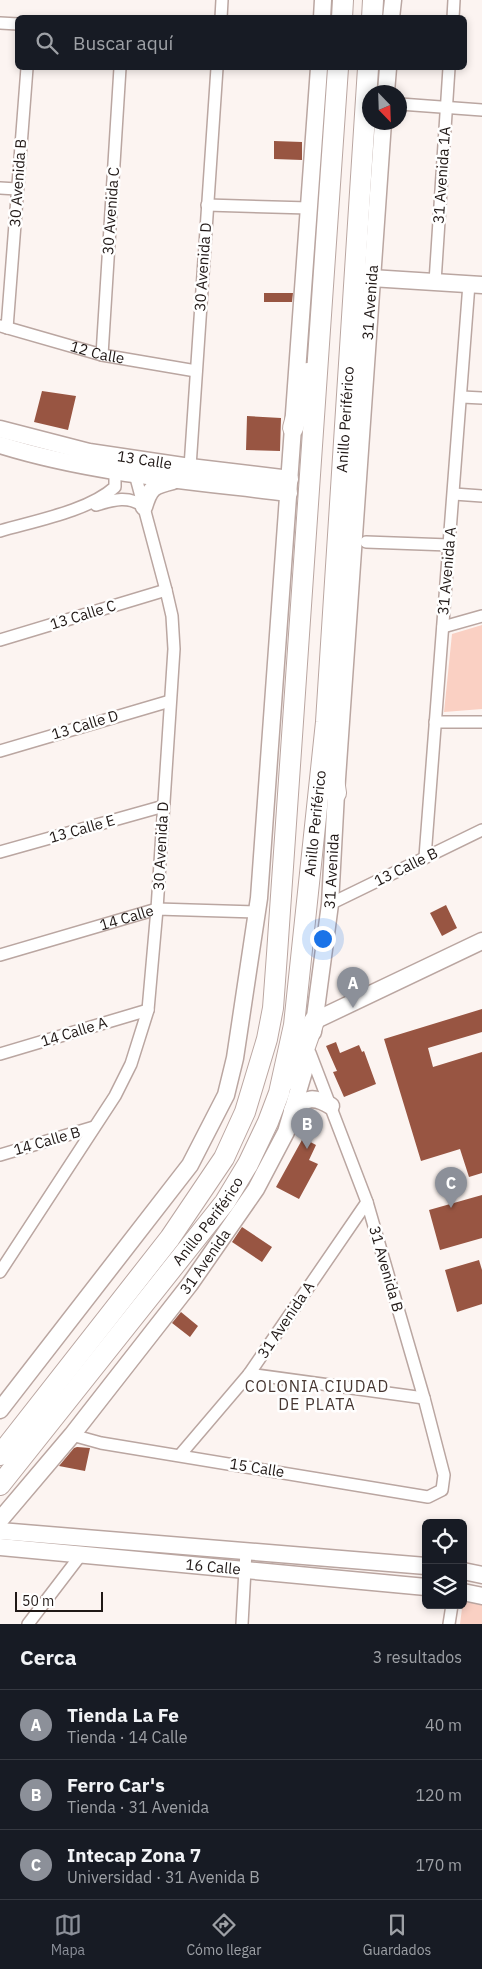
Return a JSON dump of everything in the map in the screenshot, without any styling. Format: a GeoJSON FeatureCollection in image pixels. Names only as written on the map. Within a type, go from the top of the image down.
{"type":"FeatureCollection","features":[{"type":"Feature","properties":{"kind":"highway"},"geometry":{"type":"LineString","coordinates":[[342,15],[343,0]]}},
{"type":"Feature","properties":{"kind":"highway"},"geometry":{"type":"LineString","coordinates":[[372,15],[373,0]]}},
{"type":"Feature","properties":{"kind":"highway","name":"Anillo Periférico"},"geometry":{"type":"LineString","coordinates":[[0,1455],[170,1238],[224,1158],[244,1112],[258,1073],[267,1039],[273,1008],[338,70]]}},
{"type":"Feature","properties":{"kind":"highway","name":"Anillo Periférico"},"geometry":{"type":"LineString","coordinates":[[0,1485],[225,1202],[248,1164],[279,1093],[294,1025],[326,722],[368,70]]}},
{"type":"Feature","properties":{"kind":"highway"},"geometry":{"type":"LineString","coordinates":[[293,428],[320,325]]}},
{"type":"Feature","properties":{"kind":"highway"},"geometry":{"type":"LineString","coordinates":[[326,722],[336,792]]}},
{"type":"Feature","properties":{"kind":"highway"},"geometry":{"type":"LineString","coordinates":[[279,1093],[297,1069],[314,1021]]}},
{"type":"Feature","properties":{"kind":"street"},"geometry":{"type":"LineString","coordinates":[[221,15],[222,0]]}},
{"type":"Feature","properties":{"kind":"street"},"geometry":{"type":"LineString","coordinates":[[322,15],[323,0]]}},
{"type":"Feature","properties":{"kind":"street"},"geometry":{"type":"LineString","coordinates":[[391,15],[393,0]]}},
{"type":"Feature","properties":{"kind":"street"},"geometry":{"type":"LineString","coordinates":[[453,15],[454,0]]}},
{"type":"Feature","properties":{"kind":"street"},"geometry":{"type":"LineString","coordinates":[[0,23],[15,24]]}},
{"type":"Feature","properties":{"kind":"street","name":"30 Avenida B"},"geometry":{"type":"LineString","coordinates":[[4,327],[26,70]]}},
{"type":"Feature","properties":{"kind":"street","name":"30 Avenida C"},"geometry":{"type":"LineString","coordinates":[[102,356],[120,70]]}},
{"type":"Feature","properties":{"kind":"street","name":"30 Avenida D"},"geometry":{"type":"LineString","coordinates":[[190,467],[217,70]]}},
{"type":"Feature","properties":{"kind":"street"},"geometry":{"type":"LineString","coordinates":[[0,1410],[190,1166],[226,1095],[235,1058],[258,912],[319,70]]}},
{"type":"Feature","properties":{"kind":"street"},"geometry":{"type":"LineString","coordinates":[[387,85],[388,70]]}},
{"type":"Feature","properties":{"kind":"street","name":"31 Avenida 1A"},"geometry":{"type":"LineString","coordinates":[[435,282],[449,70]]}},
{"type":"Feature","properties":{"kind":"street"},"geometry":{"type":"LineString","coordinates":[[407,105],[482,110]]}},
{"type":"Feature","properties":{"kind":"street","name":"31 Avenida"},"geometry":{"type":"LineString","coordinates":[[0,1520],[72,1435],[190,1284],[256,1189],[286,1132],[310,1053],[330,904],[371,278],[383,130]]}},
{"type":"Feature","properties":{"kind":"street"},"geometry":{"type":"LineString","coordinates":[[0,188],[17,189]]}},
{"type":"Feature","properties":{"kind":"street"},"geometry":{"type":"LineString","coordinates":[[207,205],[309,208]]}},
{"type":"Feature","properties":{"kind":"street"},"geometry":{"type":"LineString","coordinates":[[371,278],[476,284]]}},
{"type":"Feature","properties":{"kind":"street","name":"31 Avenida A"},"geometry":{"type":"LineString","coordinates":[[425,857],[462,397],[476,284]]}},
{"type":"Feature","properties":{"kind":"street","name":"12 Calle"},"geometry":{"type":"LineString","coordinates":[[4,327],[102,356],[196,371]]}},
{"type":"Feature","properties":{"kind":"street"},"geometry":{"type":"LineString","coordinates":[[462,397],[482,398]]}},
{"type":"Feature","properties":{"kind":"street","name":"13 Calle"},"geometry":{"type":"LineString","coordinates":[[0,429],[89,452],[190,467],[289,486]]}},
{"type":"Feature","properties":{"kind":"street","name":"13 Calle"},"geometry":{"type":"LineString","coordinates":[[0,445],[34,456],[135,474],[178,479],[289,486]]}},
{"type":"Feature","properties":{"kind":"street"},"geometry":{"type":"LineString","coordinates":[[78,508],[106,495],[115,487],[115,470]]}},
{"type":"Feature","properties":{"kind":"street","name":"30 Avenida D"},"geometry":{"type":"LineString","coordinates":[[0,1272],[115,1096],[131,1064],[148,1010],[158,909],[174,649],[172,616],[135,474]]}},
{"type":"Feature","properties":{"kind":"street"},"geometry":{"type":"LineString","coordinates":[[0,531],[78,508],[127,499],[137,501],[144,507],[148,493],[155,486],[178,479]]}},
{"type":"Feature","properties":{"kind":"street"},"geometry":{"type":"LineString","coordinates":[[454,494],[482,496]]}},
{"type":"Feature","properties":{"kind":"street"},"geometry":{"type":"LineString","coordinates":[[366,542],[449,545]]}},
{"type":"Feature","properties":{"kind":"street","name":"13 Calle C"},"geometry":{"type":"LineString","coordinates":[[0,640],[166,590]]}},
{"type":"Feature","properties":{"kind":"street"},"geometry":{"type":"LineString","coordinates":[[443,627],[482,616]]}},
{"type":"Feature","properties":{"kind":"street","name":"13 Calle D"},"geometry":{"type":"LineString","coordinates":[[0,750],[170,701]]}},
{"type":"Feature","properties":{"kind":"street"},"geometry":{"type":"LineString","coordinates":[[436,722],[482,722]]}},
{"type":"Feature","properties":{"kind":"street","name":"13 Calle E"},"geometry":{"type":"LineString","coordinates":[[0,852],[164,806]]}},
{"type":"Feature","properties":{"kind":"street","name":"13 Calle B"},"geometry":{"type":"LineString","coordinates":[[330,904],[482,830]]}},
{"type":"Feature","properties":{"kind":"street","name":"14 Calle"},"geometry":{"type":"LineString","coordinates":[[0,955],[158,909],[258,912]]}},
{"type":"Feature","properties":{"kind":"street"},"geometry":{"type":"LineString","coordinates":[[314,1021],[482,941]]}},
{"type":"Feature","properties":{"kind":"street","name":"14 Calle A"},"geometry":{"type":"LineString","coordinates":[[0,1054],[148,1010]]}},
{"type":"Feature","properties":{"kind":"street","name":"31 Avenida B"},"geometry":{"type":"LineString","coordinates":[[310,1053],[367,1202],[444,1474],[442,1490]]}},
{"type":"Feature","properties":{"kind":"street"},"geometry":{"type":"LineString","coordinates":[[292,1110],[302,1101],[309,1098],[317,1099],[331,1106]]}},
{"type":"Feature","properties":{"kind":"street","name":"14 Calle B"},"geometry":{"type":"LineString","coordinates":[[0,1155],[94,1127]]}},
{"type":"Feature","properties":{"kind":"street","name":"31 Avenida A"},"geometry":{"type":"LineString","coordinates":[[180,1455],[249,1374],[367,1202]]}},
{"type":"Feature","properties":{"kind":"street"},"geometry":{"type":"LineString","coordinates":[[0,1258],[12,1254]]}},
{"type":"Feature","properties":{"kind":"street"},"geometry":{"type":"LineString","coordinates":[[249,1374],[424,1398]]}},
{"type":"Feature","properties":{"kind":"street","name":"15 Calle"},"geometry":{"type":"LineString","coordinates":[[72,1435],[101,1443],[428,1496],[442,1490]]}},
{"type":"Feature","properties":{"kind":"street","name":"16 Calle"},"geometry":{"type":"LineString","coordinates":[[0,1531],[422,1566]]}},
{"type":"Feature","properties":{"kind":"street","name":"16 Calle"},"geometry":{"type":"LineString","coordinates":[[0,1547],[422,1587]]}},
{"type":"Feature","properties":{"kind":"street"},"geometry":{"type":"LineString","coordinates":[[242,1624],[246,1551]]}},
{"type":"Feature","properties":{"kind":"street"},"geometry":{"type":"LineString","coordinates":[[28,1624],[80,1556]]}},
{"type":"Feature","properties":{"kind":"street"},"geometry":{"type":"LineString","coordinates":[[467,1572],[482,1575]]}},
{"type":"Feature","properties":{"kind":"street"},"geometry":{"type":"LineString","coordinates":[[467,1593],[482,1596]]}},
{"type":"Feature","properties":{"kind":"street"},"geometry":{"type":"LineString","coordinates":[[450,1624],[452,1609]]}},
{"type":"Feature","properties":{"kind":"shaded area"},"geometry":{"type":"Polygon","coordinates":[[[482,625],[482,709],[444,712],[452,634],[482,625]]]}},
{"type":"Feature","properties":{"kind":"shaded area"},"geometry":{"type":"Polygon","coordinates":[[[467,1602],[482,1605],[482,1624],[460,1624],[462,1609],[467,1609],[467,1602]]]}},
{"type":"Feature","properties":{"kind":"building"},"geometry":{"type":"Polygon","coordinates":[[[274,141],[302,142],[302,160],[274,159],[274,141]]]}},
{"type":"Feature","properties":{"kind":"building"},"geometry":{"type":"Polygon","coordinates":[[[264,293],[293,293],[292,302],[264,302],[264,293]]]}},
{"type":"Feature","properties":{"kind":"building"},"geometry":{"type":"Polygon","coordinates":[[[42,391],[76,396],[68,430],[34,422],[42,391]]]}},
{"type":"Feature","properties":{"kind":"building"},"geometry":{"type":"Polygon","coordinates":[[[247,416],[281,418],[280,451],[246,450],[247,416]]]}},
{"type":"Feature","properties":{"kind":"building"},"geometry":{"type":"Polygon","coordinates":[[[446,905],[457,928],[442,936],[430,913],[446,905]]]}},
{"type":"Feature","properties":{"kind":"building"},"geometry":{"type":"Polygon","coordinates":[[[482,1009],[482,1032],[428,1048],[433,1067],[482,1052],[482,1173],[469,1177],[460,1149],[421,1161],[384,1039],[482,1009]]]}},
{"type":"Feature","properties":{"kind":"building"},"geometry":{"type":"Polygon","coordinates":[[[336,1042],[340,1053],[359,1045],[362,1052],[364,1051],[376,1084],[344,1097],[333,1072],[337,1071],[326,1046],[336,1042]]]}},
{"type":"Feature","properties":{"kind":"building"},"geometry":{"type":"Polygon","coordinates":[[[303,1138],[316,1145],[309,1160],[318,1164],[299,1199],[276,1187],[303,1138]]]}},
{"type":"Feature","properties":{"kind":"building"},"geometry":{"type":"Polygon","coordinates":[[[482,1195],[482,1238],[440,1250],[429,1210],[482,1195]]]}},
{"type":"Feature","properties":{"kind":"building"},"geometry":{"type":"Polygon","coordinates":[[[242,1227],[272,1247],[262,1262],[232,1242],[242,1227]]]}},
{"type":"Feature","properties":{"kind":"building"},"geometry":{"type":"Polygon","coordinates":[[[479,1260],[482,1270],[482,1304],[457,1312],[445,1270],[479,1260]]]}},
{"type":"Feature","properties":{"kind":"building"},"geometry":{"type":"Polygon","coordinates":[[[181,1312],[198,1326],[190,1337],[172,1323],[181,1312]]]}},
{"type":"Feature","properties":{"kind":"building"},"geometry":{"type":"Polygon","coordinates":[[[74,1448],[90,1448],[85,1471],[59,1466],[74,1448]]]}},
{"type":"Feature","properties":{"kind":"place","name":"Tienda La Fe"},"geometry":{"type":"Point","coordinates":[353,1008]}},
{"type":"Feature","properties":{"kind":"place","name":"Ferro Car's"},"geometry":{"type":"Point","coordinates":[307,1149]}},
{"type":"Feature","properties":{"kind":"place","name":"Intecap Zona 7"},"geometry":{"type":"Point","coordinates":[451,1208]}},
{"type":"Feature","properties":{"kind":"district","name":"COLONIA CIUDAD DE PLATA"},"geometry":{"type":"Point","coordinates":[317,1395]}}]}
